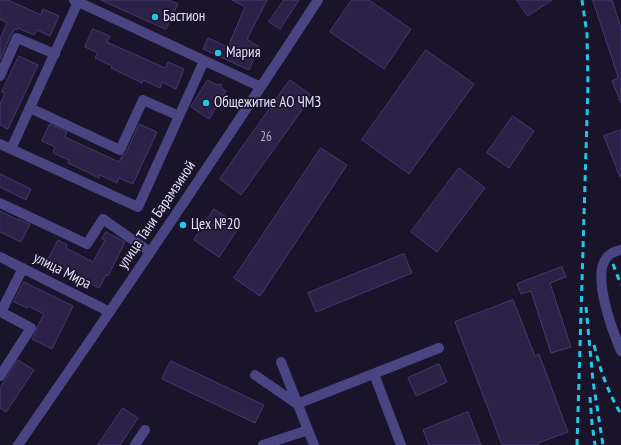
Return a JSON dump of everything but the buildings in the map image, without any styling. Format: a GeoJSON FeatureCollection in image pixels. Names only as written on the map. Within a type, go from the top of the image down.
{"type":"FeatureCollection","features":[{"type":"Feature","properties":{"kind":"street","name":"улица Тани Барамзиной"},"geometry":{"type":"LineString","coordinates":[[18,445],[110,312],[318,0]]}},
{"type":"Feature","properties":{"kind":"street"},"geometry":{"type":"LineString","coordinates":[[11,149],[55,54],[76,1],[261,87]]}},
{"type":"Feature","properties":{"kind":"street"},"geometry":{"type":"LineString","coordinates":[[0,76],[17,38],[55,54]]}},
{"type":"Feature","properties":{"kind":"street"},"geometry":{"type":"LineString","coordinates":[[0,144],[138,206],[204,61]]}},
{"type":"Feature","properties":{"kind":"street"},"geometry":{"type":"LineString","coordinates":[[30,108],[120,150],[143,100],[179,116]]}},
{"type":"Feature","properties":{"kind":"street"},"geometry":{"type":"LineString","coordinates":[[0,203],[87,244],[103,219],[150,252]]}},
{"type":"Feature","properties":{"kind":"street"},"geometry":{"type":"LineString","coordinates":[[621,250],[607,258],[604,262],[602,270],[602,280],[608,316],[621,351]]}},
{"type":"Feature","properties":{"kind":"street","name":"улица Мира"},"geometry":{"type":"LineString","coordinates":[[0,257],[110,312]]}},
{"type":"Feature","properties":{"kind":"street"},"geometry":{"type":"LineString","coordinates":[[0,376],[31,328],[1,312],[3,303],[23,268]]}},
{"type":"Feature","properties":{"kind":"street"},"geometry":{"type":"LineString","coordinates":[[297,404],[440,348]]}},
{"type":"Feature","properties":{"kind":"street"},"geometry":{"type":"LineString","coordinates":[[282,362],[314,445]]}},
{"type":"Feature","properties":{"kind":"street"},"geometry":{"type":"LineString","coordinates":[[374,374],[401,445]]}},
{"type":"Feature","properties":{"kind":"street"},"geometry":{"type":"LineString","coordinates":[[256,375],[297,404]]}},
{"type":"Feature","properties":{"kind":"street"},"geometry":{"type":"LineString","coordinates":[[135,445],[145,430]]}},
{"type":"Feature","properties":{"kind":"street"},"geometry":{"type":"LineString","coordinates":[[263,445],[308,430]]}},
{"type":"Feature","properties":{"kind":"railway"},"geometry":{"type":"LineString","coordinates":[[577,445],[588,85],[587,34],[582,0]]}},
{"type":"Feature","properties":{"kind":"railway"},"geometry":{"type":"LineString","coordinates":[[613,264],[621,285]]}},
{"type":"Feature","properties":{"kind":"railway"},"geometry":{"type":"LineString","coordinates":[[586,307],[593,381],[603,445]]}},
{"type":"Feature","properties":{"kind":"railway"},"geometry":{"type":"LineString","coordinates":[[594,345],[605,381],[621,414]]}},
{"type":"Feature","properties":{"kind":"railway"},"geometry":{"type":"LineString","coordinates":[[590,397],[595,445]]}},
{"type":"Feature","properties":{"kind":"place","name":"Бастион"},"geometry":{"type":"Point","coordinates":[155,17]}},
{"type":"Feature","properties":{"kind":"place","name":"Мария"},"geometry":{"type":"Point","coordinates":[218,53]}},
{"type":"Feature","properties":{"kind":"place","name":"Общежитие АО ЧМЗ"},"geometry":{"type":"Point","coordinates":[206,103]}},
{"type":"Feature","properties":{"kind":"place","name":"Цех №20"},"geometry":{"type":"Point","coordinates":[183,225]}}]}
